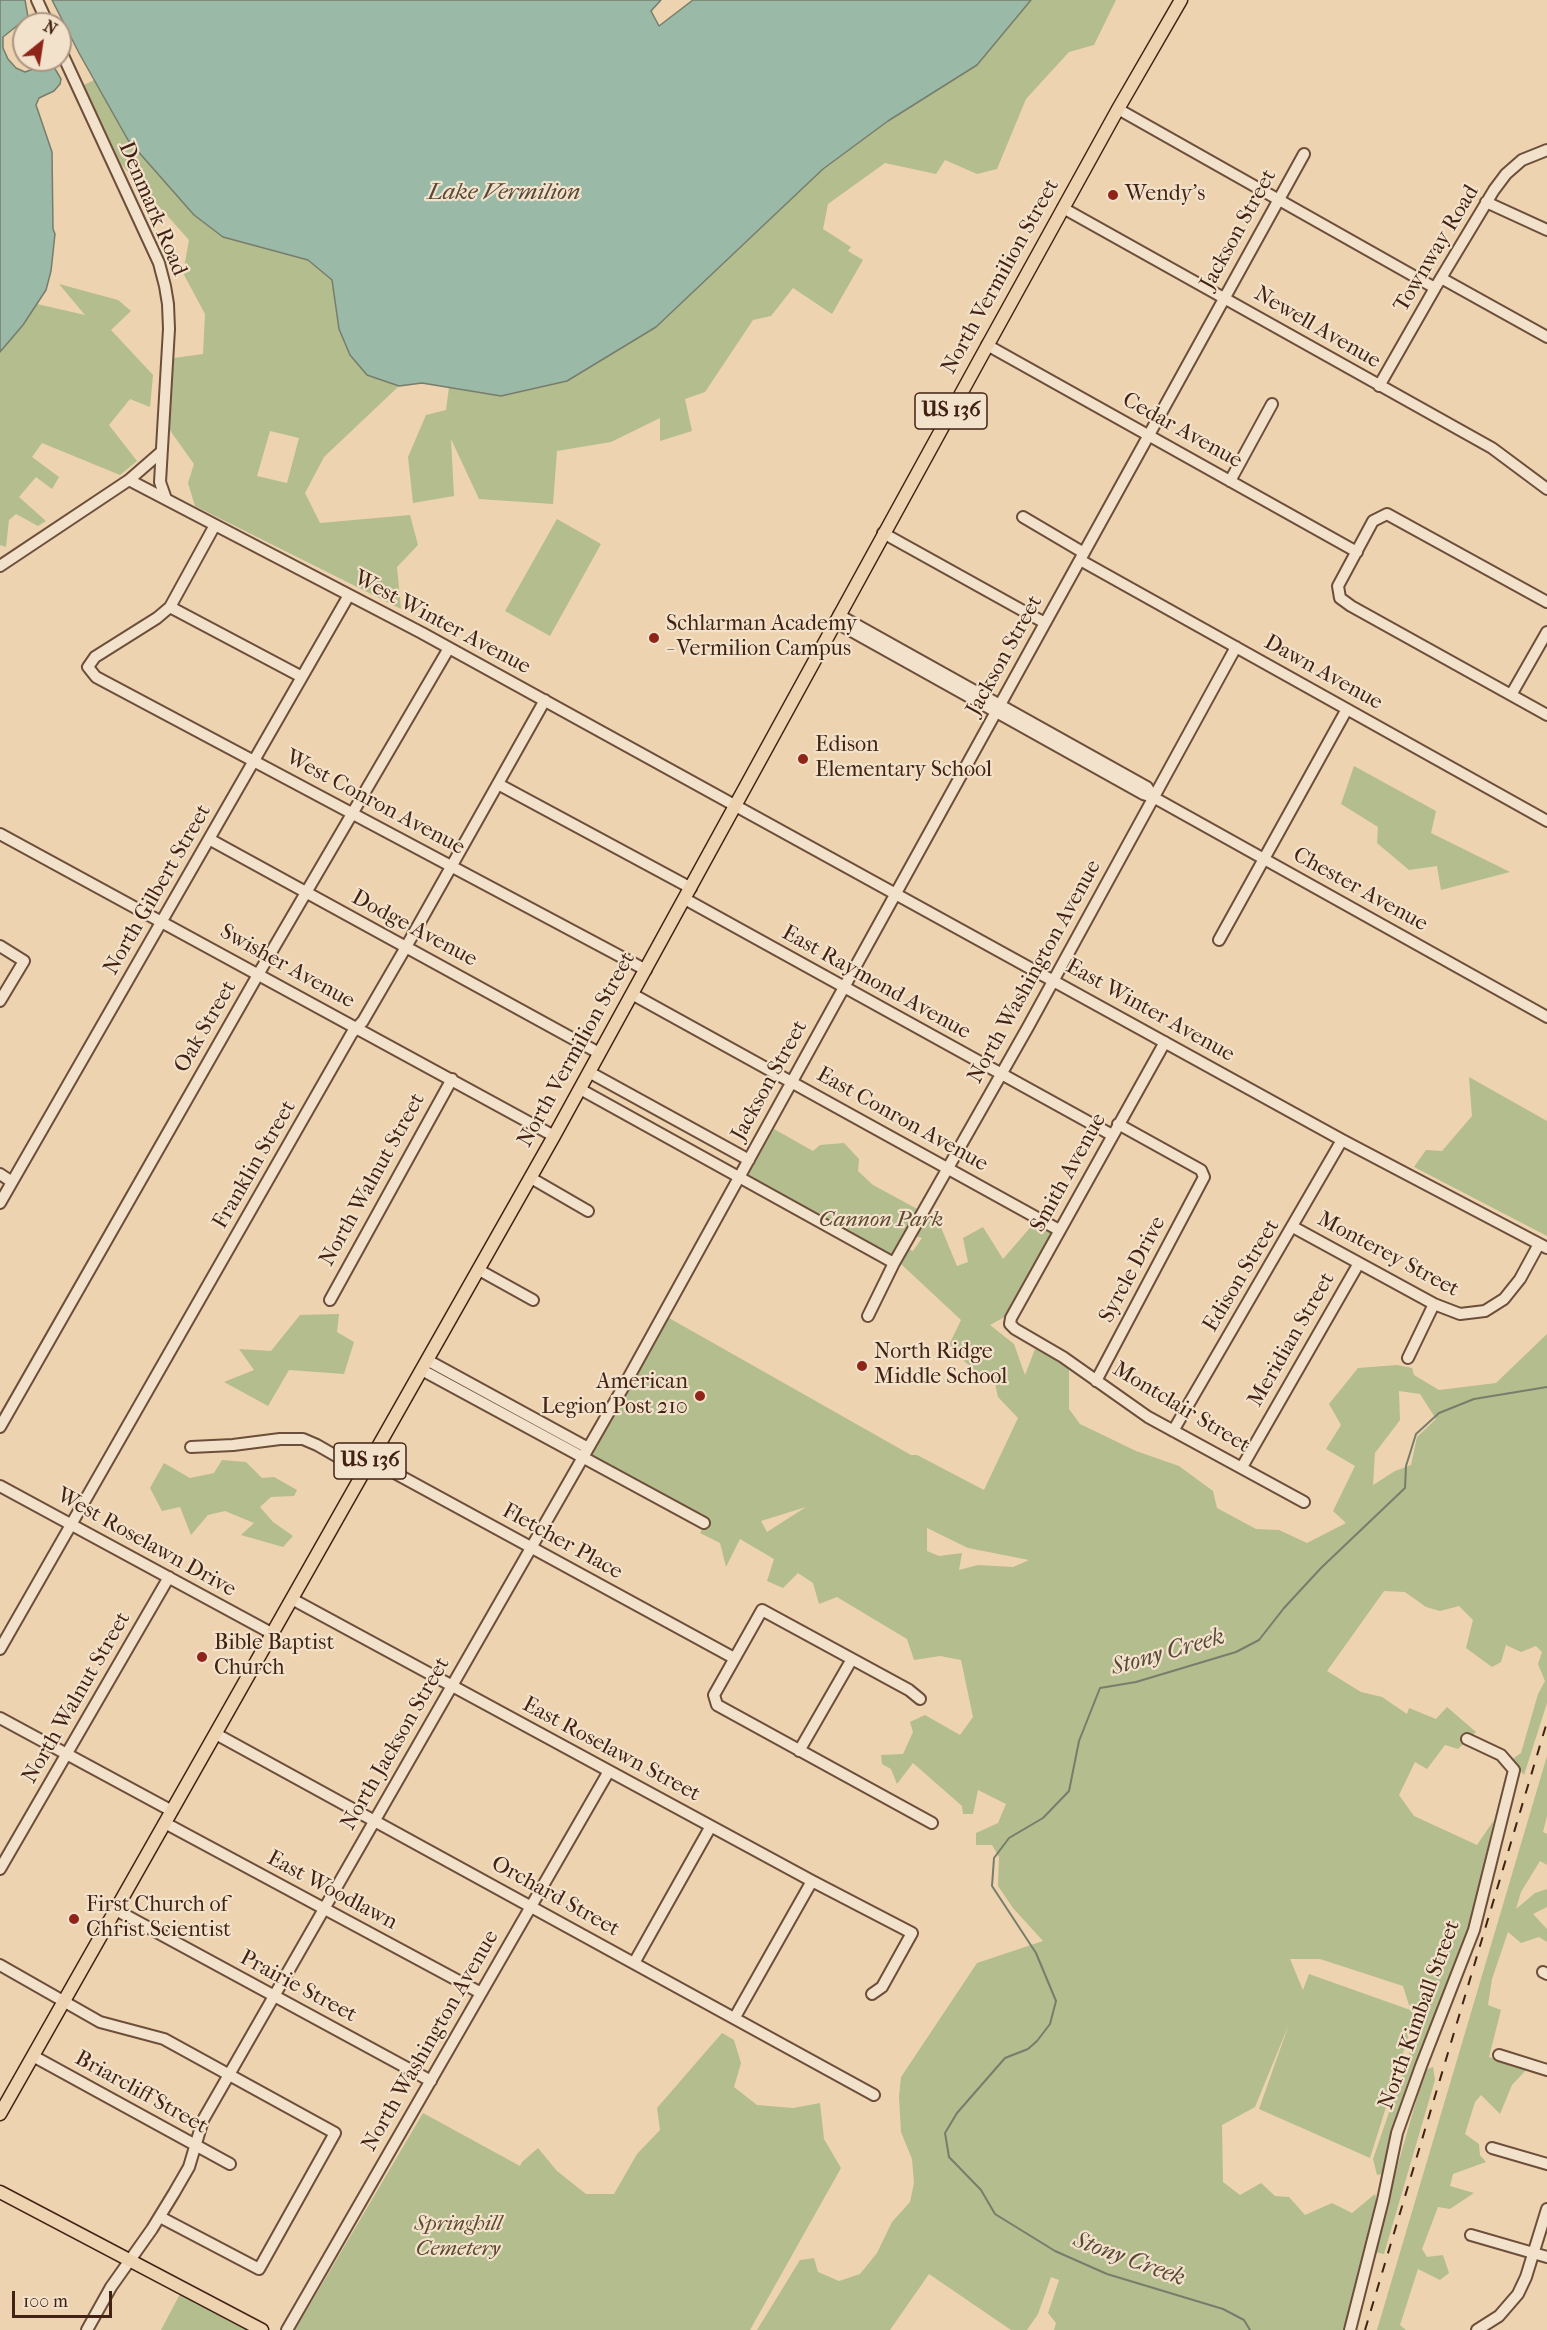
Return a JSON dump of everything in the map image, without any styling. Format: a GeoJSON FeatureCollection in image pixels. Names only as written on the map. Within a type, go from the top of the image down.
{"type":"FeatureCollection","features":[{"type":"Feature","properties":{"kind":"main road","name":"North Vermilion Street"},"geometry":{"type":"LineString","coordinates":[[0,2114],[531,1178],[883,533],[1181,0]]}},
{"type":"Feature","properties":{"kind":"main road"},"geometry":{"type":"LineString","coordinates":[[0,2193],[262,2330]]}},
{"type":"Feature","properties":{"kind":"street","name":"Denmark Road"},"geometry":{"type":"LineString","coordinates":[[71,72],[132,202],[162,274],[168,304],[169,329],[160,453],[160,482],[166,499]]}},
{"type":"Feature","properties":{"kind":"street"},"geometry":{"type":"LineString","coordinates":[[1118,109],[1435,288]]}},
{"type":"Feature","properties":{"kind":"street","name":"Townway Road"},"geometry":{"type":"LineString","coordinates":[[1379,386],[1486,202],[1506,174],[1522,160],[1547,150]]}},
{"type":"Feature","properties":{"kind":"street","name":"Jackson Street"},"geometry":{"type":"LineString","coordinates":[[740,1176],[1304,154]]}},
{"type":"Feature","properties":{"kind":"street"},"geometry":{"type":"LineString","coordinates":[[1486,202],[1547,230]]}},
{"type":"Feature","properties":{"kind":"street","name":"Newell Avenue"},"geometry":{"type":"LineString","coordinates":[[1064,208],[1492,448],[1547,488]]}},
{"type":"Feature","properties":{"kind":"street"},"geometry":{"type":"LineString","coordinates":[[1441,278],[1547,337]]}},
{"type":"Feature","properties":{"kind":"street","name":"Cedar Avenue"},"geometry":{"type":"LineString","coordinates":[[987,345],[1357,552]]}},
{"type":"Feature","properties":{"kind":"street"},"geometry":{"type":"LineString","coordinates":[[1230,481],[1272,404]]}},
{"type":"Feature","properties":{"kind":"street"},"geometry":{"type":"LineString","coordinates":[[0,566],[129,480],[160,453]]}},
{"type":"Feature","properties":{"kind":"street","name":"West Winter Avenue"},"geometry":{"type":"LineString","coordinates":[[129,480],[449,648],[735,806]]}},
{"type":"Feature","properties":{"kind":"street"},"geometry":{"type":"LineString","coordinates":[[1547,602],[1387,514],[1373,521],[1338,586],[1340,598],[1547,715]]}},
{"type":"Feature","properties":{"kind":"street","name":"Dawn Avenue"},"geometry":{"type":"LineString","coordinates":[[1023,517],[1082,556],[1236,647],[1547,821]]}},
{"type":"Feature","properties":{"kind":"street"},"geometry":{"type":"LineString","coordinates":[[215,525],[170,607],[302,677]]}},
{"type":"Feature","properties":{"kind":"street"},"geometry":{"type":"LineString","coordinates":[[883,533],[1045,623]]}},
{"type":"Feature","properties":{"kind":"street","name":"North Gilbert Street"},"geometry":{"type":"LineString","coordinates":[[0,1203],[349,595]]}},
{"type":"Feature","properties":{"kind":"street","name":"West Conron Avenue"},"geometry":{"type":"LineString","coordinates":[[170,607],[157,618],[96,657],[88,667],[96,677],[255,759],[646,970]]}},
{"type":"Feature","properties":{"kind":"street","name":"Chester Avenue"},"geometry":{"type":"LineString","coordinates":[[837,619],[1099,765],[1147,787],[1154,797],[1547,1017]]}},
{"type":"Feature","properties":{"kind":"street"},"geometry":{"type":"LineString","coordinates":[[1511,695],[1547,632]]}},
{"type":"Feature","properties":{"kind":"street","name":"North Washington Avenue"},"geometry":{"type":"LineString","coordinates":[[868,1316],[894,1263],[950,1168],[1236,647]]}},
{"type":"Feature","properties":{"kind":"street","name":"Oak Street"},"geometry":{"type":"LineString","coordinates":[[0,1427],[259,974],[449,648]]}},
{"type":"Feature","properties":{"kind":"street","name":"Franklin Street"},"geometry":{"type":"LineString","coordinates":[[0,1649],[346,1044],[406,947],[545,700]]}},
{"type":"Feature","properties":{"kind":"street"},"geometry":{"type":"LineString","coordinates":[[1219,940],[1347,709]]}},
{"type":"Feature","properties":{"kind":"street","name":"East Raymond Avenue"},"geometry":{"type":"LineString","coordinates":[[498,784],[688,893],[844,987],[1112,1135]]}},
{"type":"Feature","properties":{"kind":"street","name":"East Winter Avenue"},"geometry":{"type":"LineString","coordinates":[[735,806],[1342,1140],[1543,1246]]}},
{"type":"Feature","properties":{"kind":"street","name":"Swisher Avenue"},"geometry":{"type":"LineString","coordinates":[[0,834],[452,1078],[554,1136]]}},
{"type":"Feature","properties":{"kind":"street","name":"Dodge Avenue"},"geometry":{"type":"LineString","coordinates":[[209,839],[599,1053]]}},
{"type":"Feature","properties":{"kind":"street"},"geometry":{"type":"LineString","coordinates":[[0,946],[24,961],[0,1001]]}},
{"type":"Feature","properties":{"kind":"street","name":"East Conron Avenue"},"geometry":{"type":"LineString","coordinates":[[632,994],[1059,1230]]}},
{"type":"Feature","properties":{"kind":"street","name":"Smith Avenue"},"geometry":{"type":"LineString","coordinates":[[1010,1324],[1011,1318],[1059,1230],[1165,1042]]}},
{"type":"Feature","properties":{"kind":"street"},"geometry":{"type":"LineString","coordinates":[[589,1072],[749,1160]]}},
{"type":"Feature","properties":{"kind":"street","name":"North Walnut Street"},"geometry":{"type":"LineString","coordinates":[[330,1300],[452,1078]]}},
{"type":"Feature","properties":{"kind":"street"},"geometry":{"type":"LineString","coordinates":[[580,1089],[894,1263]]}},
{"type":"Feature","properties":{"kind":"street","name":"Syrcle Drive"},"geometry":{"type":"LineString","coordinates":[[1096,1381],[1204,1177],[1201,1170],[1118,1124]]}},
{"type":"Feature","properties":{"kind":"street","name":"Edison Street"},"geometry":{"type":"LineString","coordinates":[[1173,1431],[1342,1140]]}},
{"type":"Feature","properties":{"kind":"street"},"geometry":{"type":"LineString","coordinates":[[0,1174],[12,1182]]}},
{"type":"Feature","properties":{"kind":"street","name":"North Jackson Street"},"geometry":{"type":"LineString","coordinates":[[87,2330],[106,2295],[160,2217],[189,2167],[203,2120],[228,2075],[585,1453],[740,1176]]}},
{"type":"Feature","properties":{"kind":"street"},"geometry":{"type":"LineString","coordinates":[[531,1178],[588,1210]]}},
{"type":"Feature","properties":{"kind":"street","name":"Monterey Street"},"geometry":{"type":"LineString","coordinates":[[1293,1227],[1434,1304],[1460,1314],[1485,1311],[1504,1299],[1543,1246]]}},
{"type":"Feature","properties":{"kind":"street","name":"Meridian Street"},"geometry":{"type":"LineString","coordinates":[[1242,1467],[1359,1263]]}},
{"type":"Feature","properties":{"kind":"street"},"geometry":{"type":"LineString","coordinates":[[479,1270],[533,1300]]}},
{"type":"Feature","properties":{"kind":"street"},"geometry":{"type":"LineString","coordinates":[[1408,1358],[1434,1304]]}},
{"type":"Feature","properties":{"kind":"street","name":"Montclair Street"},"geometry":{"type":"LineString","coordinates":[[1010,1324],[1063,1357],[1131,1406],[1304,1502]]}},
{"type":"Feature","properties":{"kind":"street"},"geometry":{"type":"LineString","coordinates":[[424,1365],[585,1453],[704,1523]]}},
{"type":"Feature","properties":{"kind":"street"},"geometry":{"type":"LineString","coordinates":[[191,1447],[280,1439],[303,1440],[317,1445],[364,1472]]}},
{"type":"Feature","properties":{"kind":"street","name":"Fletcher Place"},"geometry":{"type":"LineString","coordinates":[[371,1460],[734,1658]]}},
{"type":"Feature","properties":{"kind":"street","name":"West Roselawn Drive"},"geometry":{"type":"LineString","coordinates":[[0,1486],[273,1634]]}},
{"type":"Feature","properties":{"kind":"street","name":"North Walnut Street"},"geometry":{"type":"LineString","coordinates":[[0,1869],[169,1577]]}},
{"type":"Feature","properties":{"kind":"street","name":"East Roselawn Street"},"geometry":{"type":"LineString","coordinates":[[292,1599],[912,1933],[882,1987],[872,1994]]}},
{"type":"Feature","properties":{"kind":"street"},"geometry":{"type":"LineString","coordinates":[[920,1699],[909,1690],[762,1610],[714,1695],[717,1705],[932,1823]]}},
{"type":"Feature","properties":{"kind":"street"},"geometry":{"type":"LineString","coordinates":[[799,1751],[852,1659]]}},
{"type":"Feature","properties":{"kind":"street"},"geometry":{"type":"LineString","coordinates":[[0,1718],[172,1811]]}},
{"type":"Feature","properties":{"kind":"street","name":"Orchard Street"},"geometry":{"type":"LineString","coordinates":[[216,1734],[874,2095]]}},
{"type":"Feature","properties":{"kind":"street","name":"North Kimball Street"},"geometry":{"type":"LineString","coordinates":[[1350,2330],[1383,2200],[1397,2133],[1474,1930],[1514,1770],[1501,1755],[1467,1739]]}},
{"type":"Feature","properties":{"kind":"street","name":"North Washington Avenue"},"geometry":{"type":"LineString","coordinates":[[287,2330],[609,1771]]}},
{"type":"Feature","properties":{"kind":"street","name":"East Woodlawn"},"geometry":{"type":"LineString","coordinates":[[165,1823],[481,1993]]}},
{"type":"Feature","properties":{"kind":"street"},"geometry":{"type":"LineString","coordinates":[[634,1963],[711,1826]]}},
{"type":"Feature","properties":{"kind":"street"},"geometry":{"type":"LineString","coordinates":[[735,2017],[812,1881]]}},
{"type":"Feature","properties":{"kind":"street","name":"Prairie Street"},"geometry":{"type":"LineString","coordinates":[[116,1910],[431,2081]]}},
{"type":"Feature","properties":{"kind":"street"},"geometry":{"type":"LineString","coordinates":[[0,1965],[100,2022],[164,2039],[335,2133],[259,2269],[160,2217]]}},
{"type":"Feature","properties":{"kind":"street"},"geometry":{"type":"LineString","coordinates":[[1499,2055],[1547,2070]]}},
{"type":"Feature","properties":{"kind":"street","name":"Briarcliff Street"},"geometry":{"type":"LineString","coordinates":[[33,2056],[230,2164]]}},
{"type":"Feature","properties":{"kind":"street"},"geometry":{"type":"LineString","coordinates":[[1492,2148],[1547,2164]]}},
{"type":"Feature","properties":{"kind":"street"},"geometry":{"type":"LineString","coordinates":[[1477,2330],[1499,2316],[1518,2294],[1534,2253],[1547,2209]]}},
{"type":"Feature","properties":{"kind":"street"},"geometry":{"type":"LineString","coordinates":[[1472,2235],[1547,2257]]}},
{"type":"Feature","properties":{"kind":"green space"},"geometry":{"type":"Polygon","coordinates":[[[1031,0],[1116,0],[1094,45],[1069,52],[1026,99],[997,169],[977,174],[945,160],[936,174],[885,163],[828,204],[823,229],[851,247],[848,251],[863,260],[832,314],[793,288],[771,316],[753,320],[705,392],[685,399],[692,431],[660,441],[660,418],[611,442],[557,451],[553,504],[479,499],[451,439],[454,496],[413,503],[408,457],[426,415],[446,410],[449,387],[501,396],[656,327],[823,169],[888,121],[977,65],[1031,0]]]}},
{"type":"Feature","properties":{"kind":"green space"},"geometry":{"type":"Polygon","coordinates":[[[94,80],[128,140],[194,215],[223,237],[308,260],[332,280],[339,329],[367,375],[399,386],[324,457],[305,493],[320,523],[410,515],[418,545],[397,567],[401,609],[195,506],[188,483],[194,464],[169,429],[174,358],[203,354],[205,314],[183,273],[189,240],[121,164],[84,85],[94,80]],[[270,431],[257,476],[287,483],[299,438],[270,431]]]}},
{"type":"Feature","properties":{"kind":"green space"},"geometry":{"type":"Polygon","coordinates":[[[59,284],[118,300],[131,311],[111,330],[153,375],[150,407],[130,399],[109,425],[137,461],[120,475],[42,443],[32,457],[59,477],[52,489],[36,477],[19,497],[46,521],[38,526],[16,514],[9,520],[6,547],[0,545],[0,352],[37,304],[85,315],[59,284]]]}},
{"type":"Feature","properties":{"kind":"green space"},"geometry":{"type":"Polygon","coordinates":[[[557,519],[601,544],[550,636],[505,611],[557,519]]]}},
{"type":"Feature","properties":{"kind":"green space"},"geometry":{"type":"Polygon","coordinates":[[[1354,766],[1436,811],[1431,833],[1510,872],[1441,890],[1437,866],[1409,870],[1377,843],[1378,827],[1341,804],[1354,766]]]}},
{"type":"Feature","properties":{"kind":"green space"},"geometry":{"type":"Polygon","coordinates":[[[1469,1077],[1547,1121],[1547,1236],[1414,1167],[1426,1150],[1442,1151],[1472,1116],[1469,1077]]]}},
{"type":"Feature","properties":{"kind":"green space","name":"Cannon Park"},"geometry":{"type":"Polygon","coordinates":[[[774,1129],[813,1151],[820,1145],[844,1143],[859,1159],[858,1171],[873,1185],[921,1211],[896,1254],[888,1256],[751,1179],[748,1175],[774,1129]]]}},
{"type":"Feature","properties":{"kind":"green space"},"geometry":{"type":"Polygon","coordinates":[[[926,1217],[940,1225],[957,1266],[968,1262],[963,1238],[983,1227],[1003,1259],[1035,1222],[1052,1232],[1008,1315],[990,1325],[1014,1344],[1025,1375],[1035,1349],[1048,1354],[1069,1368],[1069,1409],[1080,1424],[1136,1451],[1179,1466],[1213,1491],[1217,1508],[1256,1529],[1279,1530],[1307,1543],[1346,1523],[1333,1511],[1355,1466],[1326,1449],[1341,1425],[1329,1404],[1358,1368],[1397,1365],[1412,1368],[1414,1375],[1439,1390],[1496,1383],[1547,1334],[1547,1703],[1524,1775],[1511,1760],[1521,1753],[1538,1694],[1545,1681],[1538,1664],[1542,1652],[1536,1646],[1521,1652],[1506,1645],[1501,1662],[1492,1667],[1466,1648],[1473,1620],[1459,1606],[1440,1611],[1426,1607],[1405,1592],[1384,1591],[1327,1671],[1361,1692],[1382,1697],[1407,1714],[1409,1708],[1436,1719],[1447,1707],[1476,1732],[1458,1749],[1445,1745],[1427,1769],[1415,1762],[1399,1795],[1414,1816],[1477,1845],[1494,1820],[1466,1942],[1386,2173],[1377,2175],[1373,2159],[1424,2010],[1409,2005],[1403,1986],[1320,1959],[1290,1959],[1303,1990],[1309,1974],[1416,2012],[1370,2158],[1259,2109],[1289,2024],[1255,2107],[1222,2125],[1223,2182],[1240,2195],[1261,2183],[1275,2196],[1289,2197],[1305,2215],[1332,2203],[1352,2213],[1375,2194],[1382,2220],[1425,2070],[1433,2067],[1435,2080],[1384,2254],[1366,2250],[1343,2330],[1054,2330],[1056,2323],[1048,2313],[1059,2280],[1051,2277],[1038,2314],[1027,2330],[1011,2330],[929,2274],[890,2330],[757,2330],[800,2260],[814,2258],[818,2272],[839,2281],[860,2274],[877,2253],[892,2222],[910,2202],[914,2183],[912,2159],[901,2132],[899,2097],[901,2077],[977,1963],[1043,1941],[1013,1908],[998,1886],[999,1857],[992,1845],[976,1845],[976,1833],[998,1823],[1006,1804],[978,1790],[973,1814],[963,1814],[962,1806],[913,1763],[897,1784],[891,1769],[882,1764],[881,1755],[903,1754],[913,1732],[910,1722],[925,1715],[960,1735],[973,1717],[961,1660],[940,1656],[914,1660],[907,1639],[837,1597],[819,1604],[813,1583],[798,1573],[783,1588],[767,1581],[774,1559],[740,1539],[726,1567],[720,1543],[700,1533],[708,1521],[591,1457],[669,1318],[911,1455],[917,1455],[984,1490],[1018,1418],[998,1397],[994,1379],[979,1374],[948,1347],[961,1320],[901,1264],[908,1249],[913,1251],[922,1238],[915,1236],[926,1217]],[[1399,1391],[1400,1420],[1375,1453],[1373,1485],[1395,1471],[1411,1465],[1417,1437],[1436,1419],[1420,1394],[1399,1391]],[[806,1507],[761,1521],[767,1532],[806,1507]],[[927,1528],[927,1551],[939,1556],[962,1553],[959,1570],[978,1565],[1013,1567],[1029,1560],[968,1548],[927,1528]]]}},
{"type":"Feature","properties":{"kind":"green space"},"geometry":{"type":"Polygon","coordinates":[[[339,1314],[337,1332],[354,1342],[344,1374],[289,1370],[268,1406],[224,1382],[254,1370],[239,1349],[271,1351],[300,1315],[339,1314]]]}},
{"type":"Feature","properties":{"kind":"green space"},"geometry":{"type":"Polygon","coordinates":[[[222,1460],[246,1462],[262,1478],[274,1477],[297,1490],[294,1496],[271,1497],[260,1507],[273,1522],[293,1536],[283,1547],[241,1535],[254,1523],[225,1511],[208,1515],[191,1535],[180,1507],[162,1511],[150,1488],[164,1463],[190,1478],[214,1473],[222,1460]]]}},
{"type":"Feature","properties":{"kind":"green space"},"geometry":{"type":"Polygon","coordinates":[[[1547,1756],[1547,1816],[1543,1832],[1547,1834],[1547,1865],[1540,1861],[1521,1892],[1516,1909],[1535,1893],[1547,1889],[1547,1907],[1533,1914],[1547,1929],[1547,1942],[1539,1937],[1521,1943],[1508,1932],[1492,1979],[1488,2005],[1501,2010],[1489,2057],[1527,2069],[1512,2085],[1500,2114],[1481,2095],[1475,2102],[1465,2134],[1479,2144],[1480,2155],[1486,2162],[1453,2174],[1450,2186],[1474,2193],[1450,2209],[1438,2207],[1422,2249],[1427,2257],[1443,2255],[1449,2273],[1440,2280],[1418,2269],[1400,2325],[1406,2330],[1377,2330],[1547,1756]]]}},
{"type":"Feature","properties":{"kind":"green space","name":"Springhill Cemetery"},"geometry":{"type":"Polygon","coordinates":[[[722,2033],[734,2040],[741,2063],[734,2087],[757,2105],[793,2108],[820,2103],[824,2139],[841,2168],[750,2330],[295,2330],[423,2113],[520,2166],[538,2148],[557,2171],[586,2194],[614,2194],[637,2154],[660,2130],[657,2108],[722,2033]]]}},
{"type":"Feature","properties":{"kind":"green space"},"geometry":{"type":"Polygon","coordinates":[[[180,2294],[248,2330],[161,2330],[180,2294]]]}},
{"type":"Feature","properties":{"kind":"water"},"geometry":{"type":"Polygon","coordinates":[[[0,0],[25,0],[27,12],[12,12],[12,30],[3,37],[3,48],[12,64],[12,72],[57,72],[61,79],[54,91],[39,98],[36,105],[52,152],[53,229],[55,234],[51,271],[46,290],[23,325],[0,352],[0,0]]]}},
{"type":"Feature","properties":{"kind":"water","name":"Lake Vermilion"},"geometry":{"type":"Polygon","coordinates":[[[52,0],[661,0],[651,11],[659,26],[693,0],[1031,0],[977,65],[888,121],[823,169],[656,327],[567,381],[501,396],[422,383],[399,386],[367,375],[350,355],[339,329],[332,280],[308,260],[223,237],[194,215],[128,140],[72,39],[72,12],[58,12],[52,0]]]}},
{"type":"Feature","properties":{"kind":"waterway","name":"Stony Creek"},"geometry":{"type":"LineString","coordinates":[[1250,2330],[1244,2320],[1223,2309],[1107,2274],[1055,2251],[995,2214],[981,2190],[949,2157],[945,2133],[957,2113],[1005,2058],[1028,2049],[1037,2041],[1050,2024],[1056,2001],[1036,1953],[992,1886],[994,1858],[1009,1838],[1043,1818],[1069,1791],[1079,1741],[1100,1688],[1136,1682],[1236,1652],[1259,1640],[1284,1608],[1321,1568],[1405,1488],[1406,1466],[1416,1434],[1439,1413],[1474,1399],[1547,1387]]}},
{"type":"Feature","properties":{"kind":"railway"},"geometry":{"type":"LineString","coordinates":[[1365,2330],[1547,1722]]}},
{"type":"Feature","properties":{"kind":"place","name":"Wendy's"},"geometry":{"type":"Point","coordinates":[1113,195]}},
{"type":"Feature","properties":{"kind":"place","name":"Schlarman Academy - Vermilion Campus"},"geometry":{"type":"Point","coordinates":[654,638]}},
{"type":"Feature","properties":{"kind":"place","name":"Edison Elementary School"},"geometry":{"type":"Point","coordinates":[803,759]}},
{"type":"Feature","properties":{"kind":"place","name":"North Ridge Middle School"},"geometry":{"type":"Point","coordinates":[862,1366]}},
{"type":"Feature","properties":{"kind":"place","name":"American Legion Post 210"},"geometry":{"type":"Point","coordinates":[700,1396]}},
{"type":"Feature","properties":{"kind":"place","name":"Bible Baptist Church"},"geometry":{"type":"Point","coordinates":[202,1657]}},
{"type":"Feature","properties":{"kind":"place","name":"First Church of Christ Scientist"},"geometry":{"type":"Point","coordinates":[74,1919]}}]}
